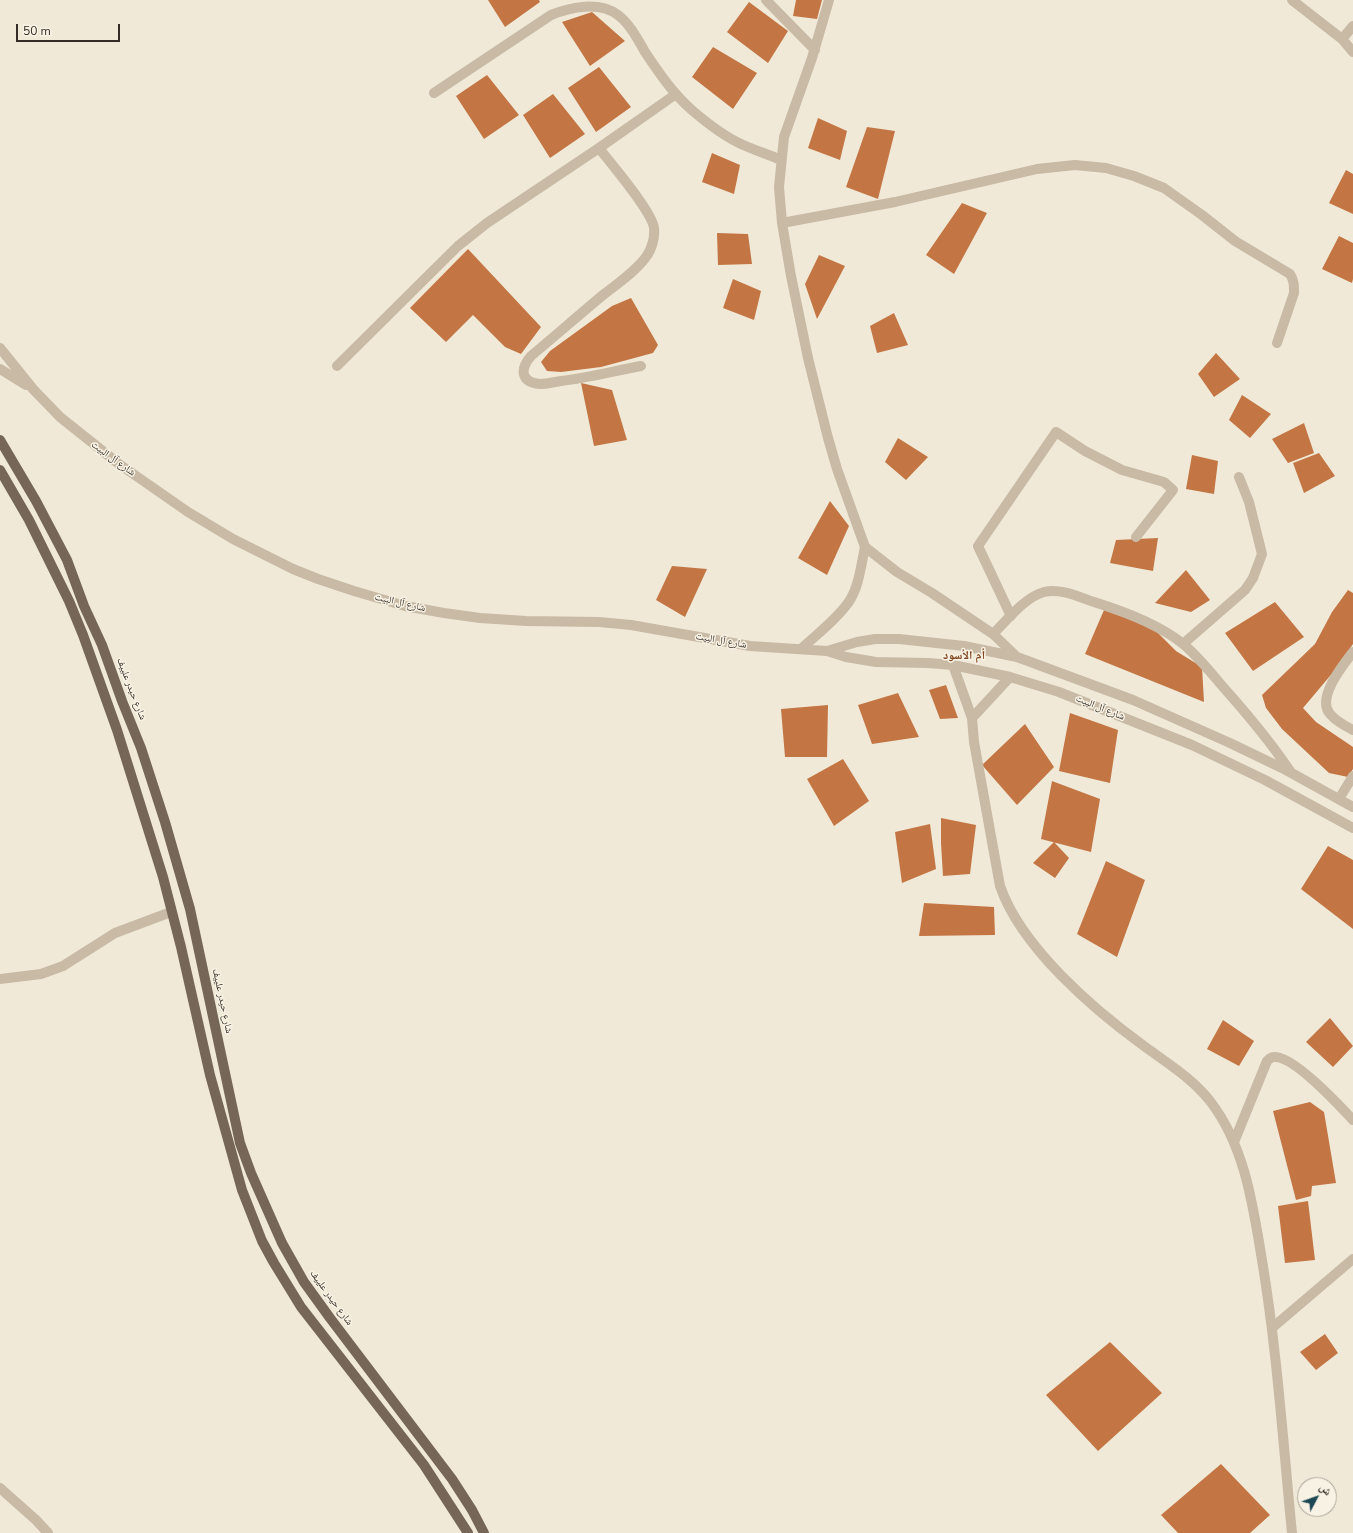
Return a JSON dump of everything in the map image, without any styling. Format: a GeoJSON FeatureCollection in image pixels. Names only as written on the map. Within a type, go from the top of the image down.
{"type":"FeatureCollection","features":[{"type":"Feature","properties":{"kind":"main road","name":"شارع حيدر علييف"},"geometry":{"type":"LineString","coordinates":[[0,440],[36,501],[67,560],[84,606],[102,645],[141,748],[165,822],[190,909],[240,1143],[275,1229],[304,1282],[452,1479],[472,1510],[484,1533]]}},
{"type":"Feature","properties":{"kind":"main road"},"geometry":{"type":"LineString","coordinates":[[0,470],[29,520],[69,601],[83,635],[119,736],[163,877],[225,1131],[242,1190],[262,1241],[301,1307],[424,1465],[468,1533]]}},
{"type":"Feature","properties":{"kind":"street"},"geometry":{"type":"LineString","coordinates":[[766,0],[815,50]]}},
{"type":"Feature","properties":{"kind":"street"},"geometry":{"type":"LineString","coordinates":[[829,0],[815,50],[784,136],[779,187],[782,223],[790,276],[806,351],[828,438],[837,469],[865,547],[896,572],[932,593],[993,634],[1017,658]]}},
{"type":"Feature","properties":{"kind":"street"},"geometry":{"type":"LineString","coordinates":[[1292,0],[1349,33],[1353,52]]}},
{"type":"Feature","properties":{"kind":"street"},"geometry":{"type":"LineString","coordinates":[[434,93],[551,15],[562,11],[588,6],[605,9],[620,16],[656,68],[676,94],[693,111],[726,136],[741,144],[781,160]]}},
{"type":"Feature","properties":{"kind":"street"},"geometry":{"type":"LineString","coordinates":[[337,366],[458,246],[487,224],[676,94]]}},
{"type":"Feature","properties":{"kind":"street"},"geometry":{"type":"LineString","coordinates":[[599,148],[642,204],[651,219],[654,227],[651,248],[647,256],[637,268],[531,356],[525,364],[524,374],[526,379],[531,382],[541,384],[573,380],[641,366]]}},
{"type":"Feature","properties":{"kind":"street"},"geometry":{"type":"LineString","coordinates":[[782,223],[902,200],[1037,169],[1075,165],[1106,168],[1134,176],[1164,188],[1235,241],[1290,274],[1293,278],[1294,293],[1277,343]]}},
{"type":"Feature","properties":{"kind":"street","name":"شارع آل البيت"},"geometry":{"type":"LineString","coordinates":[[0,348],[33,389],[60,417],[119,464],[188,512],[233,539],[293,569],[354,591],[405,606],[480,618],[526,621],[599,622],[632,625],[750,646],[827,651],[861,660],[953,665],[1010,677],[1059,692],[1192,745],[1265,780],[1353,828]]}},
{"type":"Feature","properties":{"kind":"street","name":"شارع آل البيت"},"geometry":{"type":"LineString","coordinates":[[0,369],[33,389]]}},
{"type":"Feature","properties":{"kind":"street"},"geometry":{"type":"LineString","coordinates":[[1011,616],[978,546],[1056,432],[1085,451],[1122,470],[1164,482],[1173,490],[1136,537]]}},
{"type":"Feature","properties":{"kind":"street"},"geometry":{"type":"LineString","coordinates":[[1183,644],[1245,590],[1253,578],[1258,566],[1262,554],[1249,502],[1239,477]]}},
{"type":"Feature","properties":{"kind":"street"},"geometry":{"type":"LineString","coordinates":[[801,649],[836,618],[848,602],[858,578],[865,547]]}},
{"type":"Feature","properties":{"kind":"street"},"geometry":{"type":"LineString","coordinates":[[993,634],[1034,596],[1045,592],[1057,591],[1073,594],[1126,612],[1183,644],[1205,666],[1270,742],[1292,773]]}},
{"type":"Feature","properties":{"kind":"street","name":"شارع آل البيت"},"geometry":{"type":"LineString","coordinates":[[827,651],[857,642],[875,639],[899,639],[964,646],[1017,658],[1140,704],[1230,743],[1292,773],[1353,807]]}},
{"type":"Feature","properties":{"kind":"street"},"geometry":{"type":"LineString","coordinates":[[1353,652],[1330,686],[1326,699],[1326,707],[1329,714],[1353,730]]}},
{"type":"Feature","properties":{"kind":"street"},"geometry":{"type":"LineString","coordinates":[[953,665],[972,718],[974,742],[1000,886],[1014,917],[1058,972],[1078,992],[1144,1046],[1170,1064],[1193,1083],[1210,1101],[1234,1142],[1243,1168],[1257,1227],[1272,1328],[1292,1533]]}},
{"type":"Feature","properties":{"kind":"street"},"geometry":{"type":"LineString","coordinates":[[1059,692],[1062,674]]}},
{"type":"Feature","properties":{"kind":"street"},"geometry":{"type":"LineString","coordinates":[[972,718],[1010,677]]}},
{"type":"Feature","properties":{"kind":"street"},"geometry":{"type":"LineString","coordinates":[[1339,799],[1353,776]]}},
{"type":"Feature","properties":{"kind":"street"},"geometry":{"type":"LineString","coordinates":[[0,979],[41,974],[63,966],[115,933],[171,912]]}},
{"type":"Feature","properties":{"kind":"street"},"geometry":{"type":"LineString","coordinates":[[1234,1142],[1267,1062],[1270,1058],[1274,1057],[1280,1057],[1300,1070],[1315,1082],[1353,1120]]}},
{"type":"Feature","properties":{"kind":"street"},"geometry":{"type":"LineString","coordinates":[[1272,1328],[1353,1259]]}},
{"type":"Feature","properties":{"kind":"street"},"geometry":{"type":"LineString","coordinates":[[0,1488],[36,1520],[48,1533]]}},
{"type":"Feature","properties":{"kind":"building"},"geometry":{"type":"Polygon","coordinates":[[[488,0],[539,0],[540,2],[505,27],[488,0]]]}},
{"type":"Feature","properties":{"kind":"building"},"geometry":{"type":"Polygon","coordinates":[[[796,0],[822,0],[817,19],[793,16],[796,0]]]}},
{"type":"Feature","properties":{"kind":"building"},"geometry":{"type":"Polygon","coordinates":[[[749,2],[788,31],[768,63],[727,32],[749,2]]]}},
{"type":"Feature","properties":{"kind":"building"},"geometry":{"type":"Polygon","coordinates":[[[592,12],[625,41],[590,66],[562,22],[592,12]]]}},
{"type":"Feature","properties":{"kind":"building"},"geometry":{"type":"Polygon","coordinates":[[[713,47],[757,73],[733,109],[692,77],[713,47]]]}},
{"type":"Feature","properties":{"kind":"building"},"geometry":{"type":"Polygon","coordinates":[[[599,67],[631,107],[596,132],[568,88],[599,67]]]}},
{"type":"Feature","properties":{"kind":"building"},"geometry":{"type":"Polygon","coordinates":[[[487,75],[519,115],[484,139],[456,96],[487,75]]]}},
{"type":"Feature","properties":{"kind":"building"},"geometry":{"type":"Polygon","coordinates":[[[553,94],[585,134],[550,158],[523,115],[553,94]]]}},
{"type":"Feature","properties":{"kind":"building"},"geometry":{"type":"Polygon","coordinates":[[[818,118],[847,131],[840,160],[808,148],[818,118]]]}},
{"type":"Feature","properties":{"kind":"building"},"geometry":{"type":"Polygon","coordinates":[[[867,127],[895,131],[878,199],[846,187],[867,127]]]}},
{"type":"Feature","properties":{"kind":"building"},"geometry":{"type":"Polygon","coordinates":[[[712,153],[740,165],[734,194],[702,182],[712,153]]]}},
{"type":"Feature","properties":{"kind":"building"},"geometry":{"type":"Polygon","coordinates":[[[1346,170],[1353,174],[1353,214],[1329,203],[1346,170]]]}},
{"type":"Feature","properties":{"kind":"building"},"geometry":{"type":"Polygon","coordinates":[[[962,203],[987,213],[954,274],[926,255],[962,203]]]}},
{"type":"Feature","properties":{"kind":"building"},"geometry":{"type":"Polygon","coordinates":[[[717,233],[748,234],[752,264],[718,265],[717,233]]]}},
{"type":"Feature","properties":{"kind":"building"},"geometry":{"type":"Polygon","coordinates":[[[1339,236],[1353,243],[1352,283],[1322,269],[1339,236]]]}},
{"type":"Feature","properties":{"kind":"building"},"geometry":{"type":"Polygon","coordinates":[[[468,249],[541,327],[521,354],[505,347],[473,315],[446,342],[410,308],[468,249]]]}},
{"type":"Feature","properties":{"kind":"building"},"geometry":{"type":"Polygon","coordinates":[[[819,255],[845,266],[817,319],[805,284],[819,255]]]}},
{"type":"Feature","properties":{"kind":"building"},"geometry":{"type":"Polygon","coordinates":[[[733,279],[761,291],[754,320],[723,308],[733,279]]]}},
{"type":"Feature","properties":{"kind":"building"},"geometry":{"type":"Polygon","coordinates":[[[631,298],[658,345],[653,353],[601,367],[561,372],[547,371],[541,362],[550,351],[612,306],[631,298]]]}},
{"type":"Feature","properties":{"kind":"building"},"geometry":{"type":"Polygon","coordinates":[[[894,313],[908,345],[877,353],[870,326],[894,313]]]}},
{"type":"Feature","properties":{"kind":"building"},"geometry":{"type":"Polygon","coordinates":[[[1216,353],[1240,379],[1214,397],[1198,374],[1216,353]]]}},
{"type":"Feature","properties":{"kind":"building"},"geometry":{"type":"Polygon","coordinates":[[[581,383],[612,390],[627,440],[594,446],[581,383]]]}},
{"type":"Feature","properties":{"kind":"building"},"geometry":{"type":"Polygon","coordinates":[[[1242,395],[1271,414],[1250,438],[1229,420],[1242,395]]]}},
{"type":"Feature","properties":{"kind":"building"},"geometry":{"type":"Polygon","coordinates":[[[1304,423],[1314,453],[1288,463],[1272,439],[1304,423]]]}},
{"type":"Feature","properties":{"kind":"building"},"geometry":{"type":"Polygon","coordinates":[[[898,438],[928,457],[906,480],[885,462],[898,438]]]}},
{"type":"Feature","properties":{"kind":"building"},"geometry":{"type":"Polygon","coordinates":[[[1319,453],[1335,476],[1304,493],[1293,463],[1319,453]]]}},
{"type":"Feature","properties":{"kind":"building"},"geometry":{"type":"Polygon","coordinates":[[[1192,455],[1218,461],[1214,494],[1186,489],[1192,455]]]}},
{"type":"Feature","properties":{"kind":"building"},"geometry":{"type":"Polygon","coordinates":[[[830,501],[849,526],[827,575],[798,558],[830,501]]]}},
{"type":"Feature","properties":{"kind":"building"},"geometry":{"type":"Polygon","coordinates":[[[1158,538],[1153,571],[1110,563],[1116,540],[1158,538]]]}},
{"type":"Feature","properties":{"kind":"building"},"geometry":{"type":"Polygon","coordinates":[[[672,566],[707,569],[685,617],[656,600],[672,566]]]}},
{"type":"Feature","properties":{"kind":"building"},"geometry":{"type":"Polygon","coordinates":[[[1186,570],[1210,600],[1191,612],[1155,603],[1186,570]]]}},
{"type":"Feature","properties":{"kind":"building"},"geometry":{"type":"Polygon","coordinates":[[[1348,590],[1353,593],[1353,644],[1335,670],[1303,708],[1316,722],[1353,747],[1353,769],[1348,777],[1329,773],[1282,729],[1266,708],[1262,695],[1315,644],[1332,612],[1348,590]]]}},
{"type":"Feature","properties":{"kind":"building"},"geometry":{"type":"Polygon","coordinates":[[[1275,602],[1304,637],[1253,671],[1225,633],[1275,602]]]}},
{"type":"Feature","properties":{"kind":"building"},"geometry":{"type":"Polygon","coordinates":[[[1104,610],[1137,622],[1157,632],[1176,651],[1202,667],[1204,702],[1085,654],[1104,610]]]}},
{"type":"Feature","properties":{"kind":"building"},"geometry":{"type":"Polygon","coordinates":[[[946,685],[958,718],[940,719],[929,690],[946,685]]]}},
{"type":"Feature","properties":{"kind":"building"},"geometry":{"type":"Polygon","coordinates":[[[898,693],[919,737],[872,744],[858,705],[898,693]]]}},
{"type":"Feature","properties":{"kind":"building"},"geometry":{"type":"Polygon","coordinates":[[[828,705],[827,757],[785,757],[781,709],[828,705]]]}},
{"type":"Feature","properties":{"kind":"building"},"geometry":{"type":"Polygon","coordinates":[[[1070,713],[1118,730],[1110,783],[1059,771],[1070,713]]]}},
{"type":"Feature","properties":{"kind":"building"},"geometry":{"type":"Polygon","coordinates":[[[1025,724],[1054,767],[1017,805],[982,765],[1025,724]]]}},
{"type":"Feature","properties":{"kind":"building"},"geometry":{"type":"Polygon","coordinates":[[[843,759],[869,801],[834,826],[807,779],[843,759]]]}},
{"type":"Feature","properties":{"kind":"building"},"geometry":{"type":"Polygon","coordinates":[[[1052,781],[1100,799],[1091,852],[1041,839],[1052,781]]]}},
{"type":"Feature","properties":{"kind":"building"},"geometry":{"type":"Polygon","coordinates":[[[941,818],[976,825],[970,874],[943,876],[941,818]]]}},
{"type":"Feature","properties":{"kind":"building"},"geometry":{"type":"Polygon","coordinates":[[[930,824],[936,869],[902,883],[895,832],[930,824]]]}},
{"type":"Feature","properties":{"kind":"building"},"geometry":{"type":"Polygon","coordinates":[[[1054,842],[1069,858],[1055,878],[1033,863],[1054,842]]]}},
{"type":"Feature","properties":{"kind":"building"},"geometry":{"type":"Polygon","coordinates":[[[1328,846],[1353,860],[1353,929],[1301,889],[1328,846]]]}},
{"type":"Feature","properties":{"kind":"building"},"geometry":{"type":"Polygon","coordinates":[[[1106,861],[1145,880],[1117,957],[1077,934],[1106,861]]]}},
{"type":"Feature","properties":{"kind":"building"},"geometry":{"type":"Polygon","coordinates":[[[924,903],[994,907],[995,935],[919,936],[924,903]]]}},
{"type":"Feature","properties":{"kind":"building"},"geometry":{"type":"Polygon","coordinates":[[[1330,1018],[1353,1046],[1333,1067],[1306,1042],[1330,1018]]]}},
{"type":"Feature","properties":{"kind":"building"},"geometry":{"type":"Polygon","coordinates":[[[1223,1020],[1254,1041],[1239,1066],[1207,1049],[1223,1020]]]}},
{"type":"Feature","properties":{"kind":"building"},"geometry":{"type":"Polygon","coordinates":[[[1310,1102],[1324,1112],[1336,1183],[1312,1186],[1311,1196],[1296,1200],[1273,1111],[1310,1102]]]}},
{"type":"Feature","properties":{"kind":"building"},"geometry":{"type":"Polygon","coordinates":[[[1308,1201],[1315,1260],[1285,1263],[1278,1206],[1308,1201]]]}},
{"type":"Feature","properties":{"kind":"building"},"geometry":{"type":"Polygon","coordinates":[[[1325,1334],[1338,1353],[1316,1370],[1300,1352],[1325,1334]]]}},
{"type":"Feature","properties":{"kind":"building"},"geometry":{"type":"Polygon","coordinates":[[[1110,1342],[1162,1393],[1098,1451],[1046,1395],[1110,1342]]]}},
{"type":"Feature","properties":{"kind":"building"},"geometry":{"type":"Polygon","coordinates":[[[1221,1464],[1270,1515],[1250,1533],[1178,1533],[1161,1515],[1221,1464]]]}},
{"type":"Feature","properties":{"kind":"district","name":"أم الأسود"},"geometry":{"type":"Point","coordinates":[964,656]}}]}
